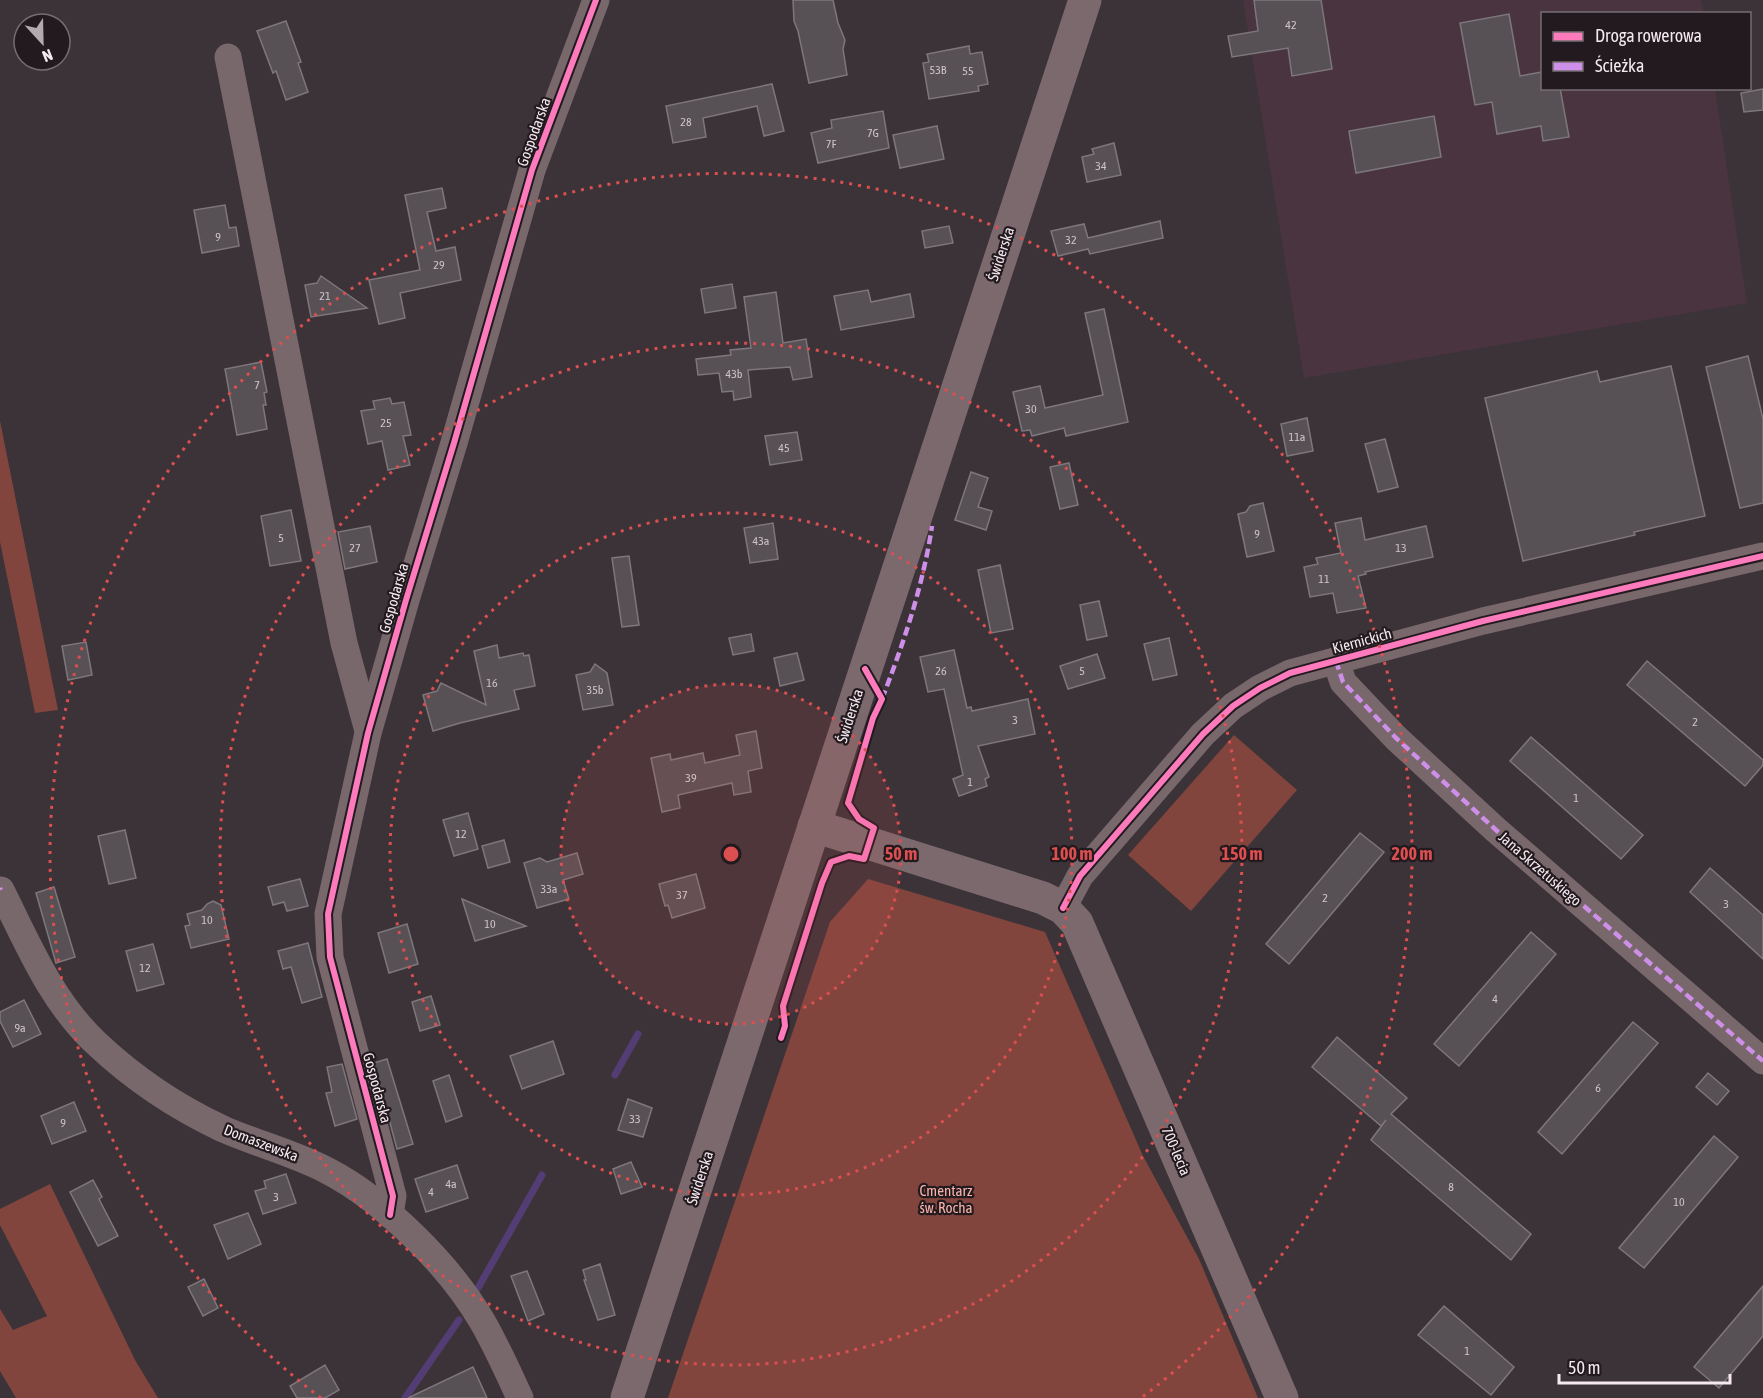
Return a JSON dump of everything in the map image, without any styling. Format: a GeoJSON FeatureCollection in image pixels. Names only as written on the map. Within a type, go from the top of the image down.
{"type":"FeatureCollection","features":[{"type":"Feature","properties":{"kind":"main road","name":"Świderska"},"geometry":{"type":"LineString","coordinates":[[627,1398],[1085,0]]}},
{"type":"Feature","properties":{"kind":"main road"},"geometry":{"type":"LineString","coordinates":[[814,825],[1018,889],[1044,898],[1063,908]]}},
{"type":"Feature","properties":{"kind":"main road","name":"700-lecia"},"geometry":{"type":"LineString","coordinates":[[1063,908],[1077,923],[1088,945],[1282,1398]]}},
{"type":"Feature","properties":{"kind":"street","name":"Gospodarska"},"geometry":{"type":"LineString","coordinates":[[390,1215],[393,1196],[330,957],[328,914],[368,733],[532,170],[596,0]]}},
{"type":"Feature","properties":{"kind":"street","name":"Gospodarska"},"geometry":{"type":"LineString","coordinates":[[228,57],[339,620],[368,733]]}},
{"type":"Feature","properties":{"kind":"street","name":"Kiernickich"},"geometry":{"type":"LineString","coordinates":[[1063,908],[1080,876],[1203,734],[1233,706],[1260,688],[1290,673],[1483,621],[1763,556]]}},
{"type":"Feature","properties":{"kind":"street","name":"Jana Skrzetuskiego"},"geometry":{"type":"LineString","coordinates":[[1336,661],[1342,682],[1396,738],[1496,830],[1763,1061]]}},
{"type":"Feature","properties":{"kind":"street","name":"Domaszewska"},"geometry":{"type":"LineString","coordinates":[[1,890],[52,990],[70,1015],[115,1060],[167,1100],[224,1129],[329,1171],[360,1191],[390,1215],[424,1248],[482,1320],[520,1398]]}},
{"type":"Feature","properties":{"kind":"shaded area"},"geometry":{"type":"Polygon","coordinates":[[[1243,0],[1701,0],[1704,12],[1541,12],[1541,90],[1715,90],[1747,303],[1304,378],[1243,0]]]}},
{"type":"Feature","properties":{"kind":"green space"},"geometry":{"type":"Polygon","coordinates":[[[0,421],[58,710],[35,713],[0,542],[0,421]]]}},
{"type":"Feature","properties":{"kind":"green space"},"geometry":{"type":"Polygon","coordinates":[[[1234,735],[1297,790],[1191,911],[1128,855],[1234,735]]]}},
{"type":"Feature","properties":{"kind":"green space","name":"Cmentarz św. Rocha"},"geometry":{"type":"Polygon","coordinates":[[[868,879],[1045,932],[1143,1156],[1199,1259],[1258,1398],[668,1398],[830,922],[868,879]]]}},
{"type":"Feature","properties":{"kind":"green space"},"geometry":{"type":"Polygon","coordinates":[[[50,1184],[135,1360],[158,1398],[16,1398],[0,1371],[0,1309],[13,1330],[47,1316],[0,1225],[0,1209],[50,1184]]]}},
{"type":"Feature","properties":{"kind":"building"},"geometry":{"type":"Polygon","coordinates":[[[793,0],[833,0],[838,23],[845,40],[843,49],[847,75],[809,83],[794,21],[793,0]]]}},
{"type":"Feature","properties":{"kind":"building"},"geometry":{"type":"Polygon","coordinates":[[[1254,0],[1321,0],[1332,69],[1292,76],[1288,48],[1232,57],[1228,36],[1258,31],[1254,0]]]}},
{"type":"Feature","properties":{"kind":"building"},"geometry":{"type":"Polygon","coordinates":[[[1509,14],[1520,76],[1541,72],[1541,90],[1560,90],[1569,137],[1543,141],[1541,126],[1497,134],[1492,102],[1475,105],[1460,23],[1509,14]]]}},
{"type":"Feature","properties":{"kind":"building"},"geometry":{"type":"Polygon","coordinates":[[[286,21],[301,62],[298,63],[308,92],[286,100],[276,71],[273,73],[257,31],[286,21]]]}},
{"type":"Feature","properties":{"kind":"building"},"geometry":{"type":"Polygon","coordinates":[[[969,46],[970,54],[982,52],[988,84],[978,86],[979,91],[929,99],[923,63],[929,62],[927,54],[969,46]]]}},
{"type":"Feature","properties":{"kind":"building"},"geometry":{"type":"Polygon","coordinates":[[[772,84],[784,131],[764,136],[757,106],[703,118],[706,137],[673,143],[666,106],[772,84]]]}},
{"type":"Feature","properties":{"kind":"building"},"geometry":{"type":"Polygon","coordinates":[[[1763,89],[1763,110],[1744,112],[1741,93],[1763,89]]]}},
{"type":"Feature","properties":{"kind":"building"},"geometry":{"type":"Polygon","coordinates":[[[883,111],[889,148],[818,163],[811,133],[832,128],[831,120],[883,111]]]}},
{"type":"Feature","properties":{"kind":"building"},"geometry":{"type":"Polygon","coordinates":[[[1434,116],[1441,157],[1356,173],[1349,131],[1434,116]]]}},
{"type":"Feature","properties":{"kind":"building"},"geometry":{"type":"Polygon","coordinates":[[[937,126],[944,159],[900,168],[893,135],[937,126]]]}},
{"type":"Feature","properties":{"kind":"building"},"geometry":{"type":"Polygon","coordinates":[[[1114,143],[1121,175],[1087,182],[1082,157],[1094,154],[1092,149],[1114,143]]]}},
{"type":"Feature","properties":{"kind":"building"},"geometry":{"type":"Polygon","coordinates":[[[442,188],[446,208],[427,212],[436,251],[455,247],[461,280],[400,293],[405,318],[379,324],[369,280],[420,270],[405,195],[442,188]]]}},
{"type":"Feature","properties":{"kind":"building"},"geometry":{"type":"Polygon","coordinates":[[[225,205],[229,228],[236,227],[239,246],[202,253],[194,210],[225,205]]]}},
{"type":"Feature","properties":{"kind":"building"},"geometry":{"type":"Polygon","coordinates":[[[1160,221],[1163,238],[1090,254],[1088,249],[1058,256],[1051,231],[1084,224],[1088,238],[1160,221]]]}},
{"type":"Feature","properties":{"kind":"building"},"geometry":{"type":"Polygon","coordinates":[[[949,226],[953,243],[925,248],[922,231],[949,226]]]}},
{"type":"Feature","properties":{"kind":"building"},"geometry":{"type":"Polygon","coordinates":[[[321,276],[367,308],[311,317],[305,285],[317,283],[321,276]]]}},
{"type":"Feature","properties":{"kind":"building"},"geometry":{"type":"Polygon","coordinates":[[[732,284],[736,308],[705,313],[701,289],[732,284]]]}},
{"type":"Feature","properties":{"kind":"building"},"geometry":{"type":"Polygon","coordinates":[[[868,290],[871,302],[910,294],[914,317],[841,330],[834,296],[868,290]]]}},
{"type":"Feature","properties":{"kind":"building"},"geometry":{"type":"Polygon","coordinates":[[[776,292],[783,343],[806,339],[812,377],[793,380],[790,367],[748,370],[751,397],[734,400],[733,391],[722,392],[719,373],[698,375],[696,359],[731,355],[730,350],[751,348],[744,297],[776,292]]]}},
{"type":"Feature","properties":{"kind":"building"},"geometry":{"type":"Polygon","coordinates":[[[1104,309],[1128,422],[1066,436],[1064,428],[1032,436],[1030,430],[1022,431],[1013,392],[1040,386],[1045,408],[1103,395],[1085,313],[1104,309]]]}},
{"type":"Feature","properties":{"kind":"building"},"geometry":{"type":"Polygon","coordinates":[[[1748,356],[1763,419],[1763,503],[1740,508],[1706,367],[1748,356]]]}},
{"type":"Feature","properties":{"kind":"building"},"geometry":{"type":"Polygon","coordinates":[[[261,362],[267,392],[264,393],[266,405],[263,405],[267,429],[237,435],[225,369],[261,362]]]}},
{"type":"Feature","properties":{"kind":"building"},"geometry":{"type":"Polygon","coordinates":[[[1671,366],[1705,516],[1523,561],[1485,398],[1597,371],[1600,382],[1671,366]]]}},
{"type":"Feature","properties":{"kind":"building"},"geometry":{"type":"Polygon","coordinates":[[[390,398],[392,404],[404,402],[411,435],[403,436],[410,465],[388,470],[382,441],[368,444],[361,411],[375,409],[373,401],[390,398]]]}},
{"type":"Feature","properties":{"kind":"building"},"geometry":{"type":"Polygon","coordinates":[[[1307,418],[1313,451],[1287,456],[1281,424],[1307,418]]]}},
{"type":"Feature","properties":{"kind":"building"},"geometry":{"type":"Polygon","coordinates":[[[797,432],[802,460],[770,465],[765,436],[797,432]]]}},
{"type":"Feature","properties":{"kind":"building"},"geometry":{"type":"Polygon","coordinates":[[[1385,439],[1398,487],[1378,492],[1365,444],[1385,439]]]}},
{"type":"Feature","properties":{"kind":"building"},"geometry":{"type":"Polygon","coordinates":[[[1069,463],[1078,505],[1060,509],[1050,467],[1069,463]]]}},
{"type":"Feature","properties":{"kind":"building"},"geometry":{"type":"Polygon","coordinates":[[[971,472],[988,478],[978,507],[992,511],[986,530],[955,520],[971,472]]]}},
{"type":"Feature","properties":{"kind":"building"},"geometry":{"type":"Polygon","coordinates":[[[1263,503],[1274,551],[1247,557],[1238,514],[1246,512],[1250,506],[1263,503]]]}},
{"type":"Feature","properties":{"kind":"building"},"geometry":{"type":"Polygon","coordinates":[[[291,510],[301,561],[270,566],[261,516],[291,510]]]}},
{"type":"Feature","properties":{"kind":"building"},"geometry":{"type":"Polygon","coordinates":[[[1361,518],[1365,540],[1426,526],[1433,557],[1365,572],[1366,574],[1358,576],[1366,608],[1337,613],[1333,593],[1310,597],[1304,567],[1318,564],[1316,558],[1341,553],[1335,523],[1361,518]]]}},
{"type":"Feature","properties":{"kind":"building"},"geometry":{"type":"Polygon","coordinates":[[[773,523],[778,559],[750,563],[744,528],[773,523]]]}},
{"type":"Feature","properties":{"kind":"building"},"geometry":{"type":"Polygon","coordinates":[[[370,526],[377,562],[345,569],[338,532],[370,526]]]}},
{"type":"Feature","properties":{"kind":"building"},"geometry":{"type":"Polygon","coordinates":[[[629,556],[639,625],[622,627],[612,558],[629,556]]]}},
{"type":"Feature","properties":{"kind":"building"},"geometry":{"type":"Polygon","coordinates":[[[1000,565],[1013,629],[991,633],[978,570],[1000,565]]]}},
{"type":"Feature","properties":{"kind":"building"},"geometry":{"type":"Polygon","coordinates":[[[1099,601],[1107,636],[1087,640],[1080,605],[1099,601]]]}},
{"type":"Feature","properties":{"kind":"building"},"geometry":{"type":"Polygon","coordinates":[[[751,634],[754,651],[733,655],[729,638],[751,634]]]}},
{"type":"Feature","properties":{"kind":"building"},"geometry":{"type":"Polygon","coordinates":[[[1169,638],[1177,675],[1153,680],[1144,644],[1169,638]]]}},
{"type":"Feature","properties":{"kind":"building"},"geometry":{"type":"Polygon","coordinates":[[[86,642],[92,675],[68,680],[62,646],[86,642]]]}},
{"type":"Feature","properties":{"kind":"building"},"geometry":{"type":"Polygon","coordinates":[[[497,645],[499,658],[523,653],[524,656],[529,655],[535,686],[514,690],[519,709],[433,731],[423,695],[437,691],[441,683],[486,705],[474,651],[497,645]]]}},
{"type":"Feature","properties":{"kind":"building"},"geometry":{"type":"Polygon","coordinates":[[[954,650],[967,708],[971,707],[972,711],[1028,699],[1035,734],[978,746],[989,777],[985,779],[987,786],[959,796],[953,779],[963,775],[944,689],[928,692],[920,657],[954,650]]]}},
{"type":"Feature","properties":{"kind":"building"},"geometry":{"type":"Polygon","coordinates":[[[797,653],[804,680],[780,686],[774,658],[797,653]]]}},
{"type":"Feature","properties":{"kind":"building"},"geometry":{"type":"Polygon","coordinates":[[[1097,654],[1105,678],[1068,689],[1060,666],[1097,654]]]}},
{"type":"Feature","properties":{"kind":"building"},"geometry":{"type":"Polygon","coordinates":[[[1647,661],[1763,760],[1763,765],[1745,786],[1627,685],[1647,661]]]}},
{"type":"Feature","properties":{"kind":"building"},"geometry":{"type":"Polygon","coordinates":[[[595,664],[607,673],[613,705],[583,710],[576,675],[590,672],[595,664]]]}},
{"type":"Feature","properties":{"kind":"building"},"geometry":{"type":"Polygon","coordinates":[[[756,731],[762,768],[748,771],[751,792],[734,795],[732,783],[678,795],[680,808],[662,812],[651,758],[670,754],[671,760],[703,753],[705,763],[740,755],[736,735],[756,731]]]}},
{"type":"Feature","properties":{"kind":"building"},"geometry":{"type":"Polygon","coordinates":[[[1531,737],[1643,835],[1621,859],[1510,761],[1531,737]]]}},
{"type":"Feature","properties":{"kind":"building"},"geometry":{"type":"Polygon","coordinates":[[[468,813],[478,849],[454,856],[443,820],[468,813]]]}},
{"type":"Feature","properties":{"kind":"building"},"geometry":{"type":"Polygon","coordinates":[[[125,830],[136,878],[109,884],[98,836],[125,830]]]}},
{"type":"Feature","properties":{"kind":"building"},"geometry":{"type":"Polygon","coordinates":[[[1360,833],[1384,852],[1289,964],[1266,944],[1360,833]]]}},
{"type":"Feature","properties":{"kind":"building"},"geometry":{"type":"Polygon","coordinates":[[[504,840],[510,862],[488,868],[482,846],[504,840]]]}},
{"type":"Feature","properties":{"kind":"building"},"geometry":{"type":"Polygon","coordinates":[[[577,853],[583,874],[563,880],[569,899],[537,908],[524,863],[540,858],[547,862],[577,853]]]}},
{"type":"Feature","properties":{"kind":"building"},"geometry":{"type":"Polygon","coordinates":[[[1710,868],[1763,915],[1763,959],[1690,892],[1710,868]]]}},
{"type":"Feature","properties":{"kind":"building"},"geometry":{"type":"Polygon","coordinates":[[[696,874],[705,908],[672,918],[668,905],[665,906],[659,884],[696,874]]]}},
{"type":"Feature","properties":{"kind":"building"},"geometry":{"type":"Polygon","coordinates":[[[300,879],[308,906],[287,911],[284,902],[273,905],[268,887],[300,879]]]}},
{"type":"Feature","properties":{"kind":"building"},"geometry":{"type":"Polygon","coordinates":[[[54,887],[75,957],[56,963],[36,893],[54,887]]]}},
{"type":"Feature","properties":{"kind":"building"},"geometry":{"type":"Polygon","coordinates":[[[462,899],[526,926],[475,941],[462,899]]]}},
{"type":"Feature","properties":{"kind":"building"},"geometry":{"type":"Polygon","coordinates":[[[213,901],[221,905],[229,939],[191,948],[185,926],[190,925],[187,914],[202,910],[213,901]]]}},
{"type":"Feature","properties":{"kind":"building"},"geometry":{"type":"Polygon","coordinates":[[[407,924],[418,964],[389,973],[378,933],[407,924]]]}},
{"type":"Feature","properties":{"kind":"building"},"geometry":{"type":"Polygon","coordinates":[[[1531,932],[1556,954],[1459,1066],[1434,1044],[1531,932]]]}},
{"type":"Feature","properties":{"kind":"building"},"geometry":{"type":"Polygon","coordinates":[[[308,943],[322,997],[302,1003],[291,967],[283,969],[278,951],[308,943]]]}},
{"type":"Feature","properties":{"kind":"building"},"geometry":{"type":"Polygon","coordinates":[[[153,944],[164,984],[137,991],[126,951],[153,944]]]}},
{"type":"Feature","properties":{"kind":"building"},"geometry":{"type":"Polygon","coordinates":[[[431,996],[440,1025],[420,1031],[412,1002],[431,996]]]}},
{"type":"Feature","properties":{"kind":"building"},"geometry":{"type":"Polygon","coordinates":[[[24,1000],[41,1034],[13,1047],[0,1021],[0,1012],[24,1000]]]}},
{"type":"Feature","properties":{"kind":"building"},"geometry":{"type":"Polygon","coordinates":[[[1633,1022],[1658,1043],[1562,1154],[1538,1132],[1633,1022]]]}},
{"type":"Feature","properties":{"kind":"building"},"geometry":{"type":"Polygon","coordinates":[[[1337,1037],[1407,1098],[1391,1114],[1531,1234],[1511,1260],[1371,1140],[1386,1120],[1381,1126],[1312,1067],[1337,1037]]]}},
{"type":"Feature","properties":{"kind":"building"},"geometry":{"type":"Polygon","coordinates":[[[553,1041],[564,1074],[522,1089],[510,1056],[553,1041]]]}},
{"type":"Feature","properties":{"kind":"building"},"geometry":{"type":"Polygon","coordinates":[[[387,1059],[413,1144],[397,1149],[374,1063],[387,1059]]]}},
{"type":"Feature","properties":{"kind":"building"},"geometry":{"type":"Polygon","coordinates":[[[342,1064],[357,1119],[335,1126],[326,1093],[332,1092],[327,1067],[342,1064]]]}},
{"type":"Feature","properties":{"kind":"building"},"geometry":{"type":"Polygon","coordinates":[[[1708,1073],[1729,1091],[1717,1105],[1696,1087],[1708,1073]]]}},
{"type":"Feature","properties":{"kind":"building"},"geometry":{"type":"Polygon","coordinates":[[[449,1075],[462,1116],[446,1122],[433,1081],[449,1075]]]}},
{"type":"Feature","properties":{"kind":"building"},"geometry":{"type":"Polygon","coordinates":[[[628,1099],[652,1108],[643,1137],[618,1130],[628,1099]]]}},
{"type":"Feature","properties":{"kind":"building"},"geometry":{"type":"Polygon","coordinates":[[[74,1102],[86,1131],[52,1144],[41,1116],[74,1102]]]}},
{"type":"Feature","properties":{"kind":"building"},"geometry":{"type":"Polygon","coordinates":[[[1714,1136],[1738,1157],[1644,1268],[1619,1248],[1714,1136]]]}},
{"type":"Feature","properties":{"kind":"building"},"geometry":{"type":"Polygon","coordinates":[[[631,1162],[642,1187],[621,1194],[613,1169],[631,1162]]]}},
{"type":"Feature","properties":{"kind":"building"},"geometry":{"type":"Polygon","coordinates":[[[457,1165],[468,1198],[426,1212],[415,1179],[457,1165]]]}},
{"type":"Feature","properties":{"kind":"building"},"geometry":{"type":"Polygon","coordinates":[[[286,1174],[296,1203],[263,1214],[255,1191],[266,1188],[264,1181],[286,1174]]]}},
{"type":"Feature","properties":{"kind":"building"},"geometry":{"type":"Polygon","coordinates":[[[93,1180],[102,1197],[99,1199],[118,1236],[98,1246],[70,1192],[93,1180]]]}},
{"type":"Feature","properties":{"kind":"building"},"geometry":{"type":"Polygon","coordinates":[[[248,1213],[261,1244],[228,1259],[214,1225],[248,1213]]]}},
{"type":"Feature","properties":{"kind":"building"},"geometry":{"type":"Polygon","coordinates":[[[600,1264],[615,1315],[598,1320],[584,1280],[586,1280],[583,1270],[600,1264]]]}},
{"type":"Feature","properties":{"kind":"building"},"geometry":{"type":"Polygon","coordinates":[[[527,1271],[544,1314],[528,1321],[511,1276],[527,1271]]]}},
{"type":"Feature","properties":{"kind":"building"},"geometry":{"type":"Polygon","coordinates":[[[204,1279],[218,1308],[203,1316],[188,1287],[204,1279]]]}},
{"type":"Feature","properties":{"kind":"building"},"geometry":{"type":"Polygon","coordinates":[[[1763,1286],[1763,1336],[1719,1388],[1694,1367],[1763,1286]]]}},
{"type":"Feature","properties":{"kind":"building"},"geometry":{"type":"Polygon","coordinates":[[[1444,1306],[1514,1367],[1491,1395],[1418,1335],[1444,1306]]]}},
{"type":"Feature","properties":{"kind":"building"},"geometry":{"type":"Polygon","coordinates":[[[325,1365],[339,1390],[325,1398],[297,1398],[290,1386],[325,1365]]]}},
{"type":"Feature","properties":{"kind":"building"},"geometry":{"type":"Polygon","coordinates":[[[473,1367],[487,1398],[408,1398],[473,1367]]]}},
{"type":"Feature","properties":{"kind":"waterway"},"geometry":{"type":"LineString","coordinates":[[615,1075],[638,1034]]}},
{"type":"Feature","properties":{"kind":"waterway"},"geometry":{"type":"LineString","coordinates":[[478,1288],[542,1175]]}},
{"type":"Feature","properties":{"kind":"waterway"},"geometry":{"type":"LineString","coordinates":[[405,1398],[459,1320]]}},
{"type":"Feature","properties":{"kind":"marked path"},"geometry":{"type":"LineString","coordinates":[[882,699],[912,614],[932,526]]}},
{"type":"Feature","properties":{"kind":"marked path"},"geometry":{"type":"LineString","coordinates":[[1336,661],[1343,682],[1396,738],[1496,830],[1763,1061]]}},
{"type":"Feature","properties":{"kind":"cycle path"},"geometry":{"type":"LineString","coordinates":[[390,1215],[393,1196],[330,957],[328,914],[368,733],[532,170],[596,0]]}},
{"type":"Feature","properties":{"kind":"cycle path"},"geometry":{"type":"LineString","coordinates":[[1063,908],[1080,876],[1203,734],[1233,706],[1260,688],[1290,673],[1483,621],[1763,556]]}},
{"type":"Feature","properties":{"kind":"cycle path"},"geometry":{"type":"LineString","coordinates":[[781,1038],[785,1026],[783,1006],[822,883],[831,862],[849,856],[864,859],[874,828],[859,819],[848,803],[873,718],[882,699],[865,669]]}}]}
